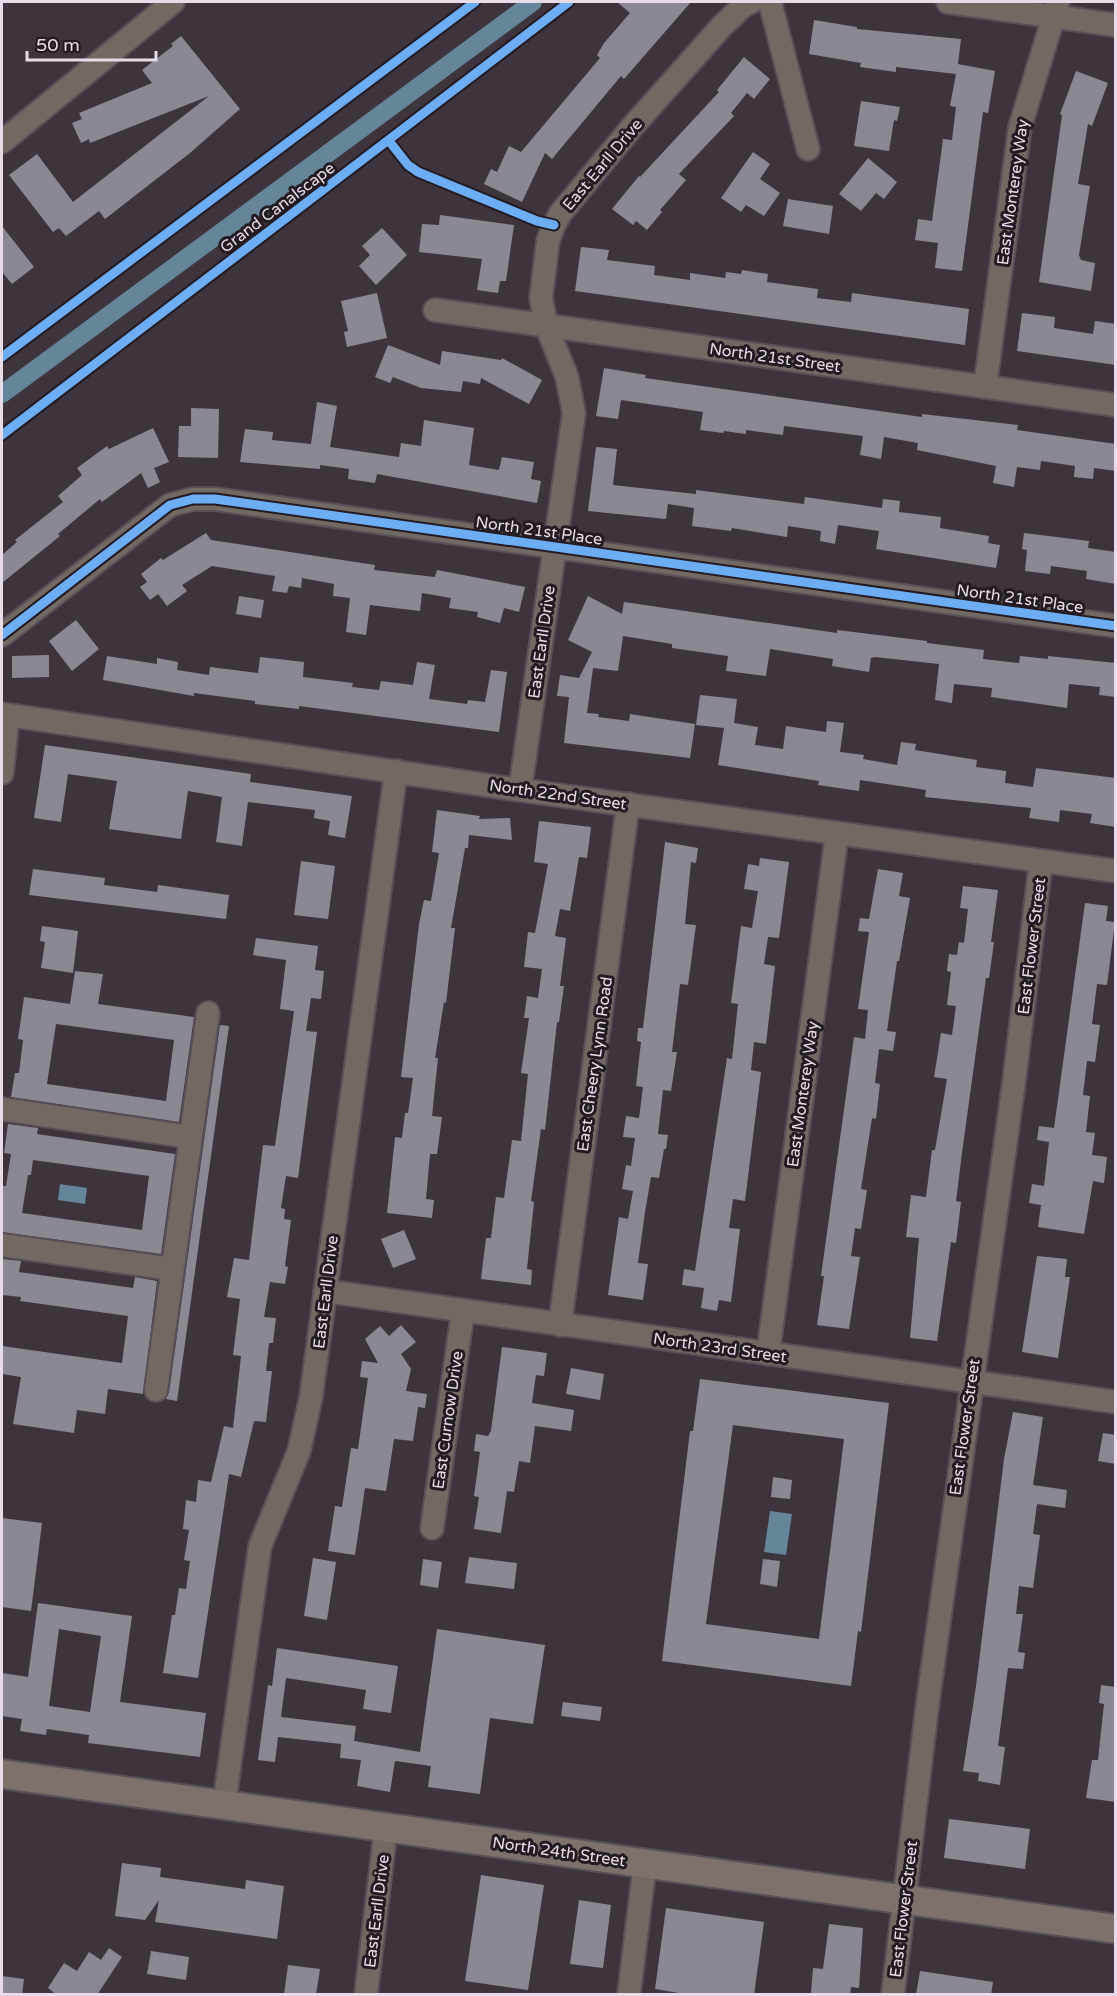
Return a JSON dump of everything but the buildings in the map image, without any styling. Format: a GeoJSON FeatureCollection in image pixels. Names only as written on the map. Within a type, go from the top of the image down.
{"type":"FeatureCollection","features":[{"type":"Feature","properties":{"kind":"main road","name":"North 24th Street"},"geometry":{"type":"LineString","coordinates":[[2,1774],[1116,1929]]}},
{"type":"Feature","properties":{"kind":"street"},"geometry":{"type":"LineString","coordinates":[[2,142],[173,2]]}},
{"type":"Feature","properties":{"kind":"street","name":"East Earll Drive"},"geometry":{"type":"LineString","coordinates":[[520,790],[573,413],[567,377],[546,325],[542,298],[542,274],[548,241],[560,214],[633,126],[722,26],[743,6],[751,2]]}},
{"type":"Feature","properties":{"kind":"street"},"geometry":{"type":"LineString","coordinates":[[771,2],[808,149]]}},
{"type":"Feature","properties":{"kind":"street"},"geometry":{"type":"LineString","coordinates":[[948,2],[1055,9],[1116,25]]}},
{"type":"Feature","properties":{"kind":"street","name":"East Monterey Way"},"geometry":{"type":"LineString","coordinates":[[985,387],[1020,127],[1055,9]]}},
{"type":"Feature","properties":{"kind":"street","name":"North 21st Street"},"geometry":{"type":"LineString","coordinates":[[435,310],[1116,405]]}},
{"type":"Feature","properties":{"kind":"street","name":"North 21st Place"},"geometry":{"type":"LineString","coordinates":[[2,635],[170,505],[193,499],[215,499],[1116,626]]}},
{"type":"Feature","properties":{"kind":"street"},"geometry":{"type":"LineString","coordinates":[[2,773],[5,715]]}},
{"type":"Feature","properties":{"kind":"street","name":"North 22nd Street"},"geometry":{"type":"LineString","coordinates":[[5,715],[520,790],[1116,871]]}},
{"type":"Feature","properties":{"kind":"street","name":"East Earll Drive"},"geometry":{"type":"LineString","coordinates":[[224,1804],[255,1570],[270,1518],[304,1432],[396,771]]}},
{"type":"Feature","properties":{"kind":"street","name":"East Cheery Lynn Road"},"geometry":{"type":"LineString","coordinates":[[560,1325],[628,804]]}},
{"type":"Feature","properties":{"kind":"street","name":"East Monterey Way"},"geometry":{"type":"LineString","coordinates":[[768,1354],[837,833]]}},
{"type":"Feature","properties":{"kind":"street","name":"East Flower Street"},"geometry":{"type":"LineString","coordinates":[[893,1995],[970,1382],[1014,1082],[1041,861]]}},
{"type":"Feature","properties":{"kind":"street"},"geometry":{"type":"LineString","coordinates":[[156,1390],[208,1013]]}},
{"type":"Feature","properties":{"kind":"street"},"geometry":{"type":"LineString","coordinates":[[2,1109],[190,1137]]}},
{"type":"Feature","properties":{"kind":"street"},"geometry":{"type":"LineString","coordinates":[[2,1245],[172,1269]]}},
{"type":"Feature","properties":{"kind":"street","name":"North 23rd Street"},"geometry":{"type":"LineString","coordinates":[[325,1291],[1116,1402]]}},
{"type":"Feature","properties":{"kind":"street","name":"East Curnow Drive"},"geometry":{"type":"LineString","coordinates":[[432,1528],[463,1311]]}},
{"type":"Feature","properties":{"kind":"street","name":"East Earll Drive"},"geometry":{"type":"LineString","coordinates":[[366,1995],[386,1827]]}},
{"type":"Feature","properties":{"kind":"street"},"geometry":{"type":"LineString","coordinates":[[629,1995],[645,1863]]}},
{"type":"Feature","properties":{"kind":"water"},"geometry":{"type":"Polygon","coordinates":[[[60,1184],[87,1188],[85,1204],[58,1200],[60,1184]]]}},
{"type":"Feature","properties":{"kind":"water"},"geometry":{"type":"Polygon","coordinates":[[[770,1511],[792,1514],[786,1555],[764,1552],[770,1511]]]}},
{"type":"Feature","properties":{"kind":"waterway"},"geometry":{"type":"LineString","coordinates":[[2,394],[533,2]]}},
{"type":"Feature","properties":{"kind":"cycle path"},"geometry":{"type":"LineString","coordinates":[[2,357],[475,2]]}},
{"type":"Feature","properties":{"kind":"cycle path","name":"Grand Canalscape"},"geometry":{"type":"LineString","coordinates":[[2,435],[569,2]]}},
{"type":"Feature","properties":{"kind":"cycle path"},"geometry":{"type":"LineString","coordinates":[[389,141],[408,165],[418,172],[537,221],[554,225]]}},
{"type":"Feature","properties":{"kind":"cycle path"},"geometry":{"type":"LineString","coordinates":[[2,635],[170,505],[193,499],[215,499],[1116,626]]}}]}
